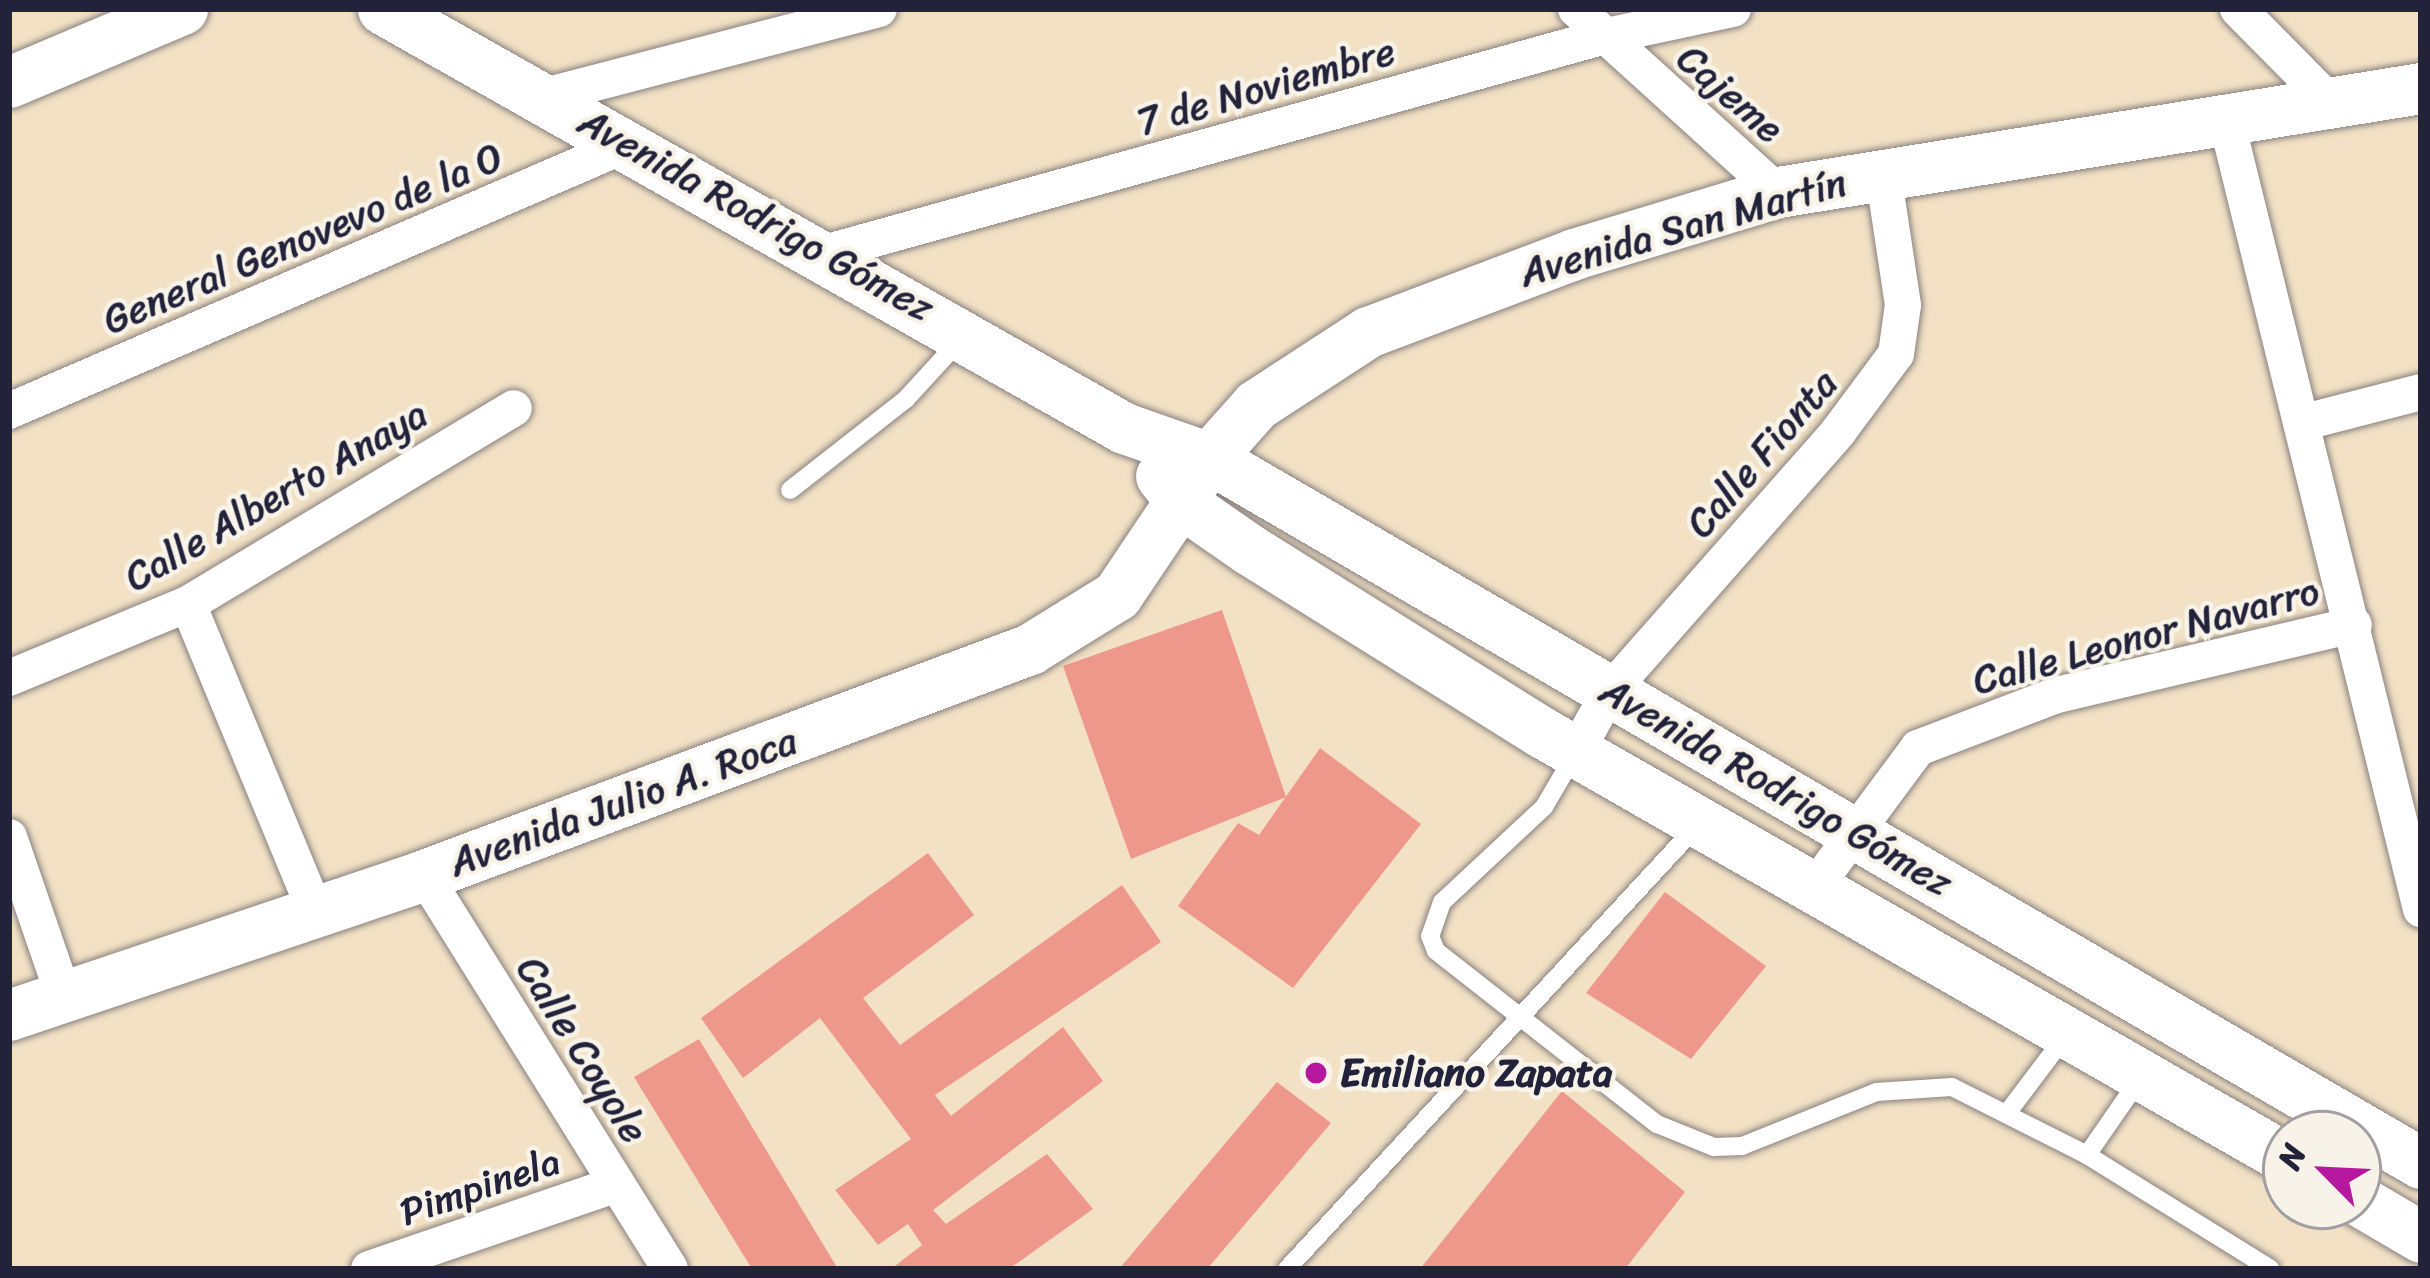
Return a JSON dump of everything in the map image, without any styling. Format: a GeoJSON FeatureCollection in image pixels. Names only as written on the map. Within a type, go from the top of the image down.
{"type":"FeatureCollection","features":[{"type":"Feature","properties":{"kind":"street"},"geometry":{"type":"LineString","coordinates":[[9,82],[182,9]]}},
{"type":"Feature","properties":{"kind":"street","name":"Avenida Rodrigo Gómez"},"geometry":{"type":"LineString","coordinates":[[383,9],[630,143],[1124,428],[1209,458],[2421,1162]]}},
{"type":"Feature","properties":{"kind":"street"},"geometry":{"type":"LineString","coordinates":[[545,96],[878,9]]}},
{"type":"Feature","properties":{"kind":"street","name":"Cajeme"},"geometry":{"type":"LineString","coordinates":[[1576,9],[1778,192]]}},
{"type":"Feature","properties":{"kind":"street","name":"7 de Noviembre"},"geometry":{"type":"LineString","coordinates":[[824,254],[1602,37],[1733,9]]}},
{"type":"Feature","properties":{"kind":"street"},"geometry":{"type":"LineString","coordinates":[[2238,9],[2328,100]]}},
{"type":"Feature","properties":{"kind":"street","name":"Avenida San Martín"},"geometry":{"type":"LineString","coordinates":[[1181,502],[1209,458],[1302,369],[1368,332],[1574,254],[1778,192],[2421,88]]}},
{"type":"Feature","properties":{"kind":"street"},"geometry":{"type":"LineString","coordinates":[[2227,123],[2421,908]]}},
{"type":"Feature","properties":{"kind":"street","name":"General Genovevo de la O"},"geometry":{"type":"LineString","coordinates":[[9,411],[630,143]]}},
{"type":"Feature","properties":{"kind":"street","name":"Calle Fionta"},"geometry":{"type":"LineString","coordinates":[[1576,752],[1610,691],[1838,432],[1896,354],[1903,305],[1883,172]]}},
{"type":"Feature","properties":{"kind":"street"},"geometry":{"type":"LineString","coordinates":[[2301,423],[2421,392]]}},
{"type":"Feature","properties":{"kind":"street","name":"Calle Alberto Anaya"},"geometry":{"type":"LineString","coordinates":[[9,678],[188,604],[514,408]]}},
{"type":"Feature","properties":{"kind":"street","name":"Avenida Rodrigo Gómez"},"geometry":{"type":"LineString","coordinates":[[1124,428],[1181,502],[1576,752],[1817,884],[2262,1144]]}},
{"type":"Feature","properties":{"kind":"street","name":"Avenida Julio A. Roca"},"geometry":{"type":"LineString","coordinates":[[9,1015],[424,875],[1030,649],[1118,596],[1181,502]]}},
{"type":"Feature","properties":{"kind":"street"},"geometry":{"type":"LineString","coordinates":[[188,604],[315,910]]}},
{"type":"Feature","properties":{"kind":"street","name":"Calle Leonor Navarro"},"geometry":{"type":"LineString","coordinates":[[1817,884],[1853,828],[1918,748],[1977,721],[2354,625]]}},
{"type":"Feature","properties":{"kind":"street"},"geometry":{"type":"LineString","coordinates":[[9,837],[64,997]]}},
{"type":"Feature","properties":{"kind":"street","name":"Calle Coyole"},"geometry":{"type":"LineString","coordinates":[[424,875],[670,1269]]}},
{"type":"Feature","properties":{"kind":"street","name":"Pimpinela"},"geometry":{"type":"LineString","coordinates":[[369,1269],[617,1184]]}},
{"type":"Feature","properties":{"kind":"street"},"geometry":{"type":"LineString","coordinates":[[2382,1214],[2421,1237]]}},
{"type":"Feature","properties":{"kind":"lane"},"geometry":{"type":"LineString","coordinates":[[790,490],[906,399],[965,334]]}},
{"type":"Feature","properties":{"kind":"lane"},"geometry":{"type":"LineString","coordinates":[[1576,752],[1544,807],[1432,917],[1436,952],[1657,1124],[1714,1148],[1742,1146],[1876,1092],[1916,1085],[1952,1088],[2087,1155],[2271,1269]]}},
{"type":"Feature","properties":{"kind":"lane"},"geometry":{"type":"LineString","coordinates":[[1287,1269],[1701,821]]}},
{"type":"Feature","properties":{"kind":"lane"},"geometry":{"type":"LineString","coordinates":[[2008,1112],[2069,1031]]}},
{"type":"Feature","properties":{"kind":"lane"},"geometry":{"type":"LineString","coordinates":[[2087,1155],[2143,1074]]}},
{"type":"Feature","properties":{"kind":"building"},"geometry":{"type":"Polygon","coordinates":[[[1222,610],[1286,797],[1131,859],[1063,666],[1222,610]]]}},
{"type":"Feature","properties":{"kind":"building"},"geometry":{"type":"Polygon","coordinates":[[[1320,748],[1421,824],[1293,988],[1178,906],[1238,823],[1259,835],[1320,748]]]}},
{"type":"Feature","properties":{"kind":"building"},"geometry":{"type":"Polygon","coordinates":[[[928,853],[974,915],[863,998],[900,1045],[1122,885],[1161,942],[935,1095],[951,1116],[1063,1027],[1103,1081],[933,1210],[946,1224],[1047,1154],[1093,1209],[1009,1269],[891,1269],[922,1245],[908,1224],[878,1245],[835,1190],[911,1139],[820,1018],[743,1078],[701,1018],[928,853]]]}},
{"type":"Feature","properties":{"kind":"building"},"geometry":{"type":"Polygon","coordinates":[[[1665,892],[1766,966],[1691,1059],[1586,993],[1665,892]]]}},
{"type":"Feature","properties":{"kind":"building"},"geometry":{"type":"Polygon","coordinates":[[[699,1039],[838,1269],[752,1269],[634,1077],[699,1039]]]}},
{"type":"Feature","properties":{"kind":"building"},"geometry":{"type":"Polygon","coordinates":[[[1277,1082],[1331,1123],[1207,1269],[1119,1269],[1277,1082]]]}},
{"type":"Feature","properties":{"kind":"building"},"geometry":{"type":"Polygon","coordinates":[[[1562,1091],[1685,1192],[1625,1269],[1420,1269],[1562,1091]]]}},
{"type":"Feature","properties":{"kind":"place","name":"Emiliano Zapata"},"geometry":{"type":"Point","coordinates":[1316,1073]}}]}
